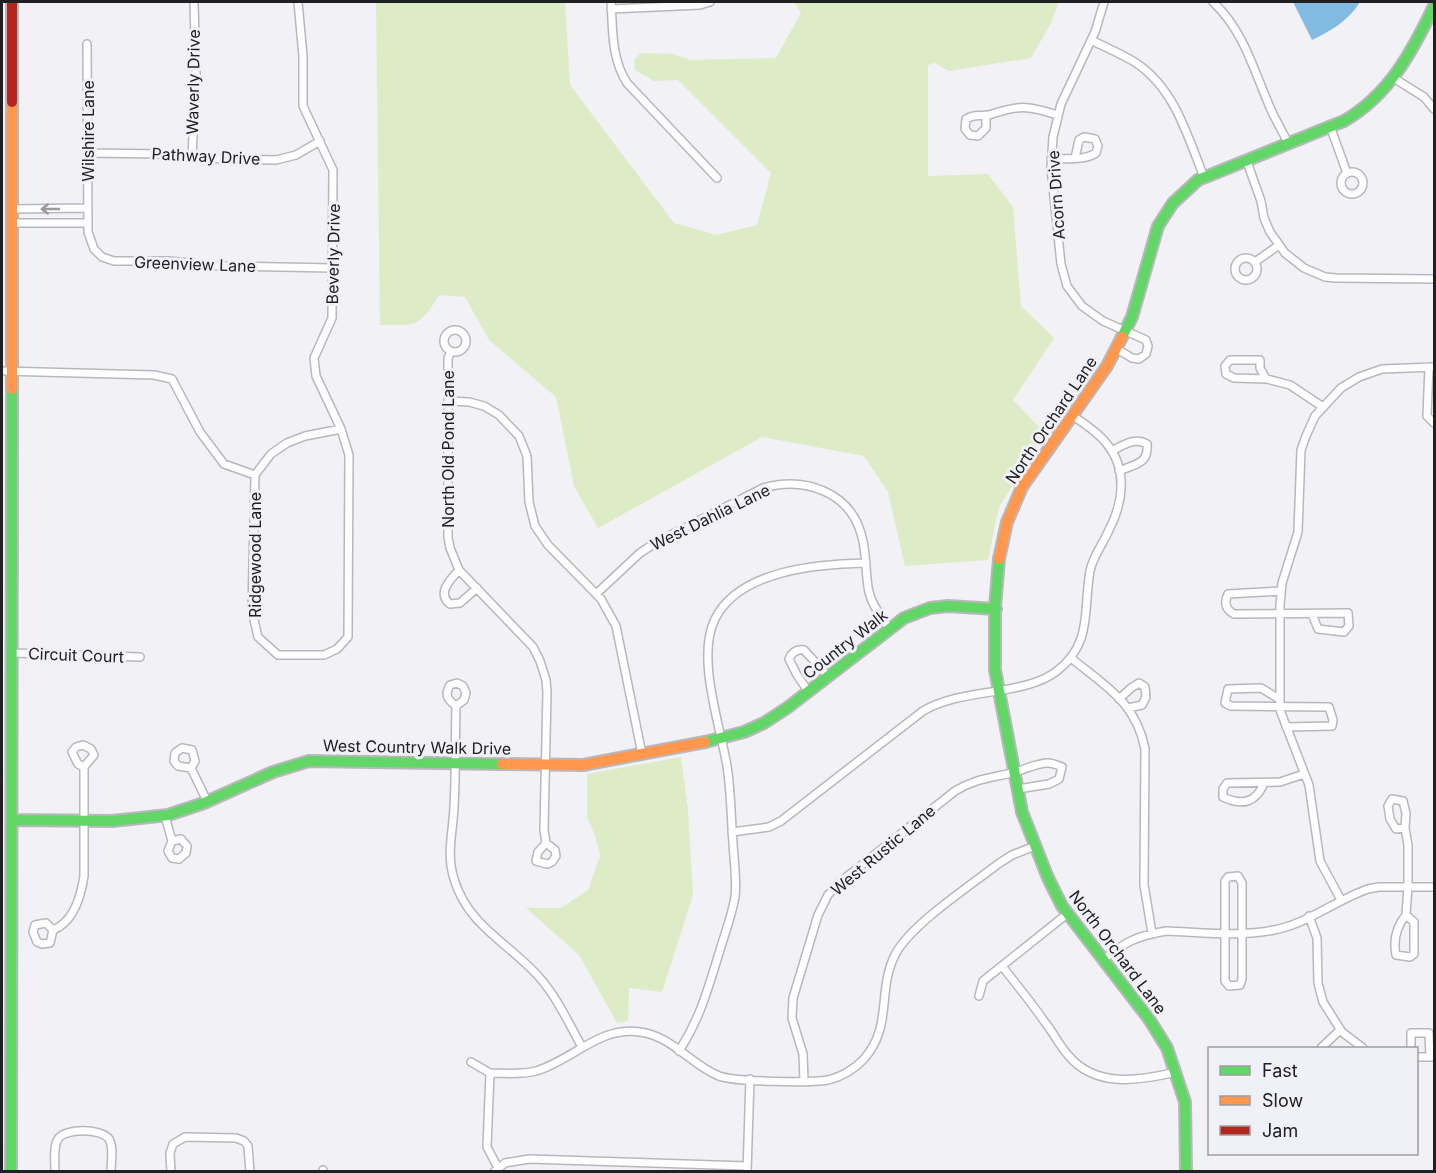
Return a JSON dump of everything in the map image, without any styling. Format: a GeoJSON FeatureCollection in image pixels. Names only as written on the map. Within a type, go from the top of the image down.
{"type":"FeatureCollection","features":[{"type":"Feature","properties":{"kind":"street"},"geometry":{"type":"LineString","coordinates":[[11,1172],[13,820],[7,370],[12,223],[12,2]]}},
{"type":"Feature","properties":{"kind":"street"},"geometry":{"type":"LineString","coordinates":[[710,2],[700,5],[611,5],[614,52],[621,74],[717,178]]}},
{"type":"Feature","properties":{"kind":"street","name":"Acorn Drive"},"geometry":{"type":"LineString","coordinates":[[1104,2],[1091,40],[1057,115],[1051,159],[1061,264],[1067,286],[1077,301],[1090,313],[1125,332],[1146,340],[1149,346],[1146,354],[1139,359],[1132,358],[1116,349]]}},
{"type":"Feature","properties":{"kind":"street"},"geometry":{"type":"LineString","coordinates":[[1213,2],[1232,22],[1242,39],[1269,106],[1288,143]]}},
{"type":"Feature","properties":{"kind":"street","name":"Waverly Drive"},"geometry":{"type":"LineString","coordinates":[[192,156],[196,66],[194,5]]}},
{"type":"Feature","properties":{"kind":"street","name":"Beverly Drive"},"geometry":{"type":"LineString","coordinates":[[278,655],[324,656],[338,649],[348,637],[349,455],[316,376],[314,358],[332,318],[333,170],[303,106],[303,56],[299,5]]}},
{"type":"Feature","properties":{"kind":"street","name":"North Orchard Lane"},"geometry":{"type":"LineString","coordinates":[[1186,1172],[1185,1102],[1167,1048],[1158,1032],[1067,914],[1057,897],[1022,812],[995,670],[994,646],[1001,543],[1012,507],[1022,487],[1107,366],[1125,332],[1132,317],[1158,226],[1173,203],[1182,193],[1204,177],[1330,126],[1364,109],[1374,101],[1392,77],[1426,25],[1434,6]]}},
{"type":"Feature","properties":{"kind":"street"},"geometry":{"type":"LineString","coordinates":[[1091,40],[1133,61],[1158,81],[1177,110],[1204,177]]}},
{"type":"Feature","properties":{"kind":"street","name":"Wilshire Lane"},"geometry":{"type":"LineString","coordinates":[[87,44],[88,220]]}},
{"type":"Feature","properties":{"kind":"street"},"geometry":{"type":"LineString","coordinates":[[1392,77],[1424,97],[1434,109]]}},
{"type":"Feature","properties":{"kind":"street"},"geometry":{"type":"LineString","coordinates":[[987,115],[986,128],[978,136],[970,135],[965,129],[966,119],[974,115],[987,115],[1004,109],[1023,107],[1057,115]]}},
{"type":"Feature","properties":{"kind":"street"},"geometry":{"type":"LineString","coordinates":[[1330,126],[1347,172]]}},
{"type":"Feature","properties":{"kind":"street","name":"Pathway Drive"},"geometry":{"type":"LineString","coordinates":[[88,153],[165,154],[276,160],[296,155],[320,141]]}},
{"type":"Feature","properties":{"kind":"street"},"geometry":{"type":"LineString","coordinates":[[1051,159],[1075,158]]}},
{"type":"Feature","properties":{"kind":"street"},"geometry":{"type":"LineString","coordinates":[[1246,159],[1270,232],[1295,262],[1325,277],[1434,279]]}},
{"type":"Feature","properties":{"kind":"street"},"geometry":{"type":"LineString","coordinates":[[12,209],[88,208]]}},
{"type":"Feature","properties":{"kind":"street"},"geometry":{"type":"LineString","coordinates":[[12,223],[88,220]]}},
{"type":"Feature","properties":{"kind":"street","name":"Greenview Lane"},"geometry":{"type":"LineString","coordinates":[[88,220],[89,239],[94,249],[102,257],[114,261],[333,268]]}},
{"type":"Feature","properties":{"kind":"street"},"geometry":{"type":"LineString","coordinates":[[1255,262],[1279,245]]}},
{"type":"Feature","properties":{"kind":"street","name":"North Old Pond Lane"},"geometry":{"type":"LineString","coordinates":[[451,352],[448,358],[448,537],[459,570],[522,634],[533,647],[540,661],[547,692],[546,843]]}},
{"type":"Feature","properties":{"kind":"street"},"geometry":{"type":"LineString","coordinates":[[1266,379],[1260,368],[1260,360],[1230,360],[1225,366],[1226,374],[1234,378],[1266,379],[1300,390],[1323,407]]}},
{"type":"Feature","properties":{"kind":"street"},"geometry":{"type":"LineString","coordinates":[[1341,900],[1320,861],[1309,785],[1286,727],[1280,702],[1281,591],[1298,532],[1301,450],[1310,426],[1323,407],[1341,388],[1359,377],[1382,369],[1432,367],[1427,416],[1434,423]]}},
{"type":"Feature","properties":{"kind":"street"},"geometry":{"type":"LineString","coordinates":[[7,370],[154,375],[172,379],[200,432],[224,464],[255,476]]}},
{"type":"Feature","properties":{"kind":"street"},"geometry":{"type":"LineString","coordinates":[[448,401],[469,402],[484,406],[499,415],[519,436],[527,456],[529,502],[536,526],[548,545],[601,599],[616,626],[642,754]]}},
{"type":"Feature","properties":{"kind":"street"},"geometry":{"type":"LineString","coordinates":[[732,832],[769,827],[781,821],[934,704],[1046,679],[1071,658],[1083,634],[1091,568],[1118,513],[1121,498],[1121,480],[1112,451],[1099,435],[1072,415]]}},
{"type":"Feature","properties":{"kind":"street","name":"Ridgewood Lane"},"geometry":{"type":"LineString","coordinates":[[278,655],[258,637],[252,611],[255,476],[271,454],[287,443],[305,436],[340,429]]}},
{"type":"Feature","properties":{"kind":"street"},"geometry":{"type":"LineString","coordinates":[[1112,451],[1131,441],[1142,441],[1147,444],[1148,454],[1142,461],[1119,471]]}},
{"type":"Feature","properties":{"kind":"street","name":"West Dahlia Lane"},"geometry":{"type":"LineString","coordinates":[[596,594],[640,553],[655,543],[764,488],[777,484],[806,484],[820,489],[840,502],[852,514],[863,538],[869,592],[878,612],[890,628]]}},
{"type":"Feature","properties":{"kind":"street"},"geometry":{"type":"LineString","coordinates":[[679,1051],[700,1015],[733,908],[735,886],[728,769],[709,674],[707,642],[716,616],[728,601],[741,591],[775,575],[831,564],[866,563]]}},
{"type":"Feature","properties":{"kind":"street"},"geometry":{"type":"LineString","coordinates":[[459,570],[445,589],[446,601],[450,604],[460,603],[477,588]]}},
{"type":"Feature","properties":{"kind":"street"},"geometry":{"type":"LineString","coordinates":[[1281,591],[1228,594],[1225,598],[1227,608],[1234,614],[1348,613],[1349,626],[1344,632],[1318,629],[1312,614]]}},
{"type":"Feature","properties":{"kind":"street","name":"Country Walk"},"geometry":{"type":"LineString","coordinates":[[722,738],[764,723],[904,618],[930,608],[948,606],[996,609]]}},
{"type":"Feature","properties":{"kind":"street"},"geometry":{"type":"LineString","coordinates":[[808,691],[792,667],[789,659],[792,654],[798,650],[804,650],[828,676]]}},
{"type":"Feature","properties":{"kind":"street","name":"Circuit Court"},"geometry":{"type":"LineString","coordinates":[[12,653],[140,657]]}},
{"type":"Feature","properties":{"kind":"street"},"geometry":{"type":"LineString","coordinates":[[1071,658],[1128,708],[1139,727],[1145,749],[1144,885],[1152,933]]}},
{"type":"Feature","properties":{"kind":"street"},"geometry":{"type":"LineString","coordinates":[[1119,699],[1139,683],[1145,687],[1146,697],[1142,705],[1128,708]]}},
{"type":"Feature","properties":{"kind":"street"},"geometry":{"type":"LineString","coordinates":[[1280,702],[1262,688],[1228,689],[1225,696],[1225,703],[1231,706],[1280,702],[1329,707],[1333,720],[1332,726],[1286,727]]}},
{"type":"Feature","properties":{"kind":"street"},"geometry":{"type":"LineString","coordinates":[[456,706],[454,808],[449,847],[450,863],[459,892],[468,910],[482,927],[537,974],[545,984],[582,1047]]}},
{"type":"Feature","properties":{"kind":"street","name":"West Country Walk Drive"},"geometry":{"type":"LineString","coordinates":[[13,820],[145,820],[165,816],[207,801],[280,769],[309,761],[583,765],[722,738]]}},
{"type":"Feature","properties":{"kind":"street","name":"West Rustic Lane"},"geometry":{"type":"LineString","coordinates":[[804,1081],[803,1054],[794,1030],[792,1008],[818,915],[828,894],[955,791],[978,779],[1014,772],[1038,764],[1051,763],[1062,767],[1059,779],[1049,784],[1018,789]]}},
{"type":"Feature","properties":{"kind":"street"},"geometry":{"type":"LineString","coordinates":[[53,930],[61,927],[69,917],[81,893],[84,876],[84,767]]}},
{"type":"Feature","properties":{"kind":"street"},"geometry":{"type":"LineString","coordinates":[[192,768],[207,801]]}},
{"type":"Feature","properties":{"kind":"street"},"geometry":{"type":"LineString","coordinates":[[1264,783],[1259,795],[1248,801],[1231,800],[1223,796],[1223,789],[1227,783],[1264,783],[1289,780],[1304,774]]}},
{"type":"Feature","properties":{"kind":"street"},"geometry":{"type":"LineString","coordinates":[[165,816],[172,841]]}},
{"type":"Feature","properties":{"kind":"street"},"geometry":{"type":"LineString","coordinates":[[1404,828],[1408,845],[1408,886],[1406,915],[1399,923],[1396,936],[1396,955],[1399,957],[1410,957],[1414,954],[1414,922],[1406,915]]}},
{"type":"Feature","properties":{"kind":"street"},"geometry":{"type":"LineString","coordinates":[[471,1062],[490,1073],[535,1071],[615,1032],[627,1031],[652,1035],[666,1041],[719,1076],[732,1079],[818,1081],[839,1076],[851,1069],[869,1052],[876,1041],[884,1019],[885,983],[889,969],[896,954],[912,932],[998,864],[1012,855],[1035,846]]}},
{"type":"Feature","properties":{"kind":"street"},"geometry":{"type":"LineString","coordinates":[[1232,876],[1238,876],[1242,883],[1242,932],[1242,979],[1240,985],[1229,986],[1225,981],[1225,881],[1226,878],[1232,876]]}},
{"type":"Feature","properties":{"kind":"street"},"geometry":{"type":"LineString","coordinates":[[1103,960],[1132,939],[1152,933],[1275,930],[1368,889],[1434,886]]}},
{"type":"Feature","properties":{"kind":"street"},"geometry":{"type":"LineString","coordinates":[[979,996],[983,981],[1067,914]]}},
{"type":"Feature","properties":{"kind":"street"},"geometry":{"type":"LineString","coordinates":[[1309,916],[1317,938],[1320,993],[1331,1017],[1340,1029],[1351,1041],[1361,1047]]}},
{"type":"Feature","properties":{"kind":"street"},"geometry":{"type":"LineString","coordinates":[[1002,966],[1070,1057],[1082,1068],[1093,1074],[1118,1080],[1176,1072]]}},
{"type":"Feature","properties":{"kind":"street"},"geometry":{"type":"LineString","coordinates":[[1322,1047],[1340,1029]]}},
{"type":"Feature","properties":{"kind":"street"},"geometry":{"type":"LineString","coordinates":[[1411,1047],[1411,1033],[1429,1033],[1432,1057]]}},
{"type":"Feature","properties":{"kind":"street"},"geometry":{"type":"LineString","coordinates":[[490,1073],[488,1147],[496,1170],[505,1163],[528,1159],[747,1169],[750,1080]]}},
{"type":"Feature","properties":{"kind":"street"},"geometry":{"type":"LineString","coordinates":[[55,1172],[58,1138],[67,1132],[94,1131],[102,1133],[111,1144],[111,1172]]}},
{"type":"Feature","properties":{"kind":"street"},"geometry":{"type":"LineString","coordinates":[[171,1172],[170,1153],[173,1144],[185,1137],[236,1138],[243,1141],[248,1146],[250,1172]]}},
{"type":"Feature","properties":{"kind":"green space"},"geometry":{"type":"Polygon","coordinates":[[[376,2],[565,2],[570,85],[674,223],[717,235],[757,225],[771,173],[678,80],[654,81],[635,70],[634,60],[641,53],[673,54],[691,60],[776,58],[801,13],[794,2],[1059,2],[1051,23],[1031,58],[949,71],[935,63],[928,65],[928,176],[988,174],[1013,207],[1021,306],[1054,338],[1013,400],[1045,433],[999,507],[988,560],[905,566],[888,492],[864,456],[762,437],[598,528],[574,486],[556,397],[489,340],[465,297],[439,295],[427,314],[416,322],[402,325],[380,325],[376,2]]]}},
{"type":"Feature","properties":{"kind":"green space"},"geometry":{"type":"Polygon","coordinates":[[[681,757],[688,810],[693,895],[662,992],[629,988],[628,1021],[617,1023],[579,955],[526,908],[561,908],[588,890],[600,856],[595,835],[587,817],[587,774],[681,757]]]}},
{"type":"Feature","properties":{"kind":"water"},"geometry":{"type":"Polygon","coordinates":[[[1293,2],[1360,2],[1339,24],[1312,40],[1293,2]]]}},
{"type":"Feature","properties":{"kind":"traffic: fast"},"geometry":{"type":"LineString","coordinates":[[1122,337],[1132,317],[1158,226],[1173,203],[1198,180],[1344,121],[1360,110],[1374,99],[1398,71],[1434,6]]}},
{"type":"Feature","properties":{"kind":"traffic: fast"},"geometry":{"type":"LineString","coordinates":[[11,1172],[12,389]]}},
{"type":"Feature","properties":{"kind":"traffic: fast"},"geometry":{"type":"LineString","coordinates":[[999,559],[995,607],[995,670],[1022,812],[1048,878],[1062,906],[1149,1019],[1167,1048],[1185,1102],[1186,1172]]}},
{"type":"Feature","properties":{"kind":"traffic: fast"},"geometry":{"type":"LineString","coordinates":[[705,742],[744,732],[764,723],[904,618],[930,608],[948,606],[996,609]]}},
{"type":"Feature","properties":{"kind":"traffic: fast"},"geometry":{"type":"LineString","coordinates":[[13,820],[112,821],[168,815],[204,803],[273,772],[309,761],[502,764]]}},
{"type":"Feature","properties":{"kind":"traffic: slow"},"geometry":{"type":"LineString","coordinates":[[12,102],[12,389]]}},
{"type":"Feature","properties":{"kind":"traffic: slow"},"geometry":{"type":"LineString","coordinates":[[999,559],[1007,522],[1022,487],[1107,366],[1122,337]]}},
{"type":"Feature","properties":{"kind":"traffic: slow"},"geometry":{"type":"LineString","coordinates":[[502,764],[583,765],[705,742]]}},
{"type":"Feature","properties":{"kind":"traffic: jam"},"geometry":{"type":"LineString","coordinates":[[12,2],[12,102]]}}]}
